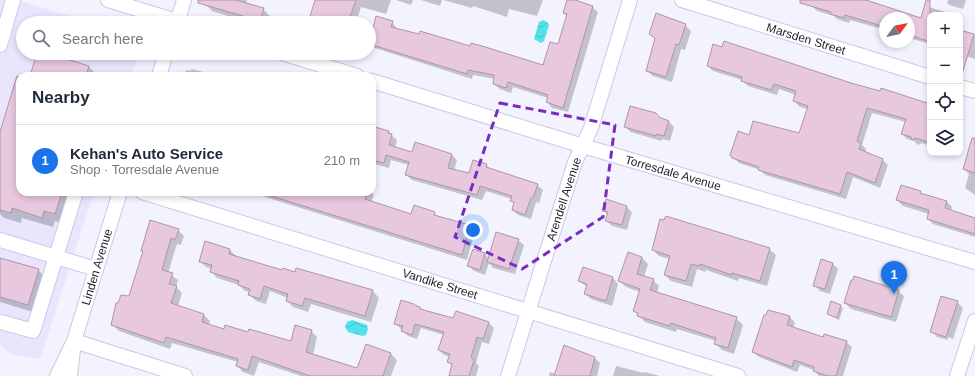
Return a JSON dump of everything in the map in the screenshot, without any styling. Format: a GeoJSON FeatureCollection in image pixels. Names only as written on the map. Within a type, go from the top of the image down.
{"type":"FeatureCollection","features":[{"type":"Feature","properties":{"kind":"street"},"geometry":{"type":"LineString","coordinates":[[0,45],[13,0]]}},
{"type":"Feature","properties":{"kind":"street"},"geometry":{"type":"LineString","coordinates":[[108,0],[157,16]]}},
{"type":"Feature","properties":{"kind":"street"},"geometry":{"type":"LineString","coordinates":[[181,16],[184,0]]}},
{"type":"Feature","properties":{"kind":"street","name":"Arendell Avenue"},"geometry":{"type":"LineString","coordinates":[[508,376],[575,162],[591,128],[630,0]]}},
{"type":"Feature","properties":{"kind":"street","name":"Marsden Street"},"geometry":{"type":"LineString","coordinates":[[682,0],[927,76]]}},
{"type":"Feature","properties":{"kind":"street"},"geometry":{"type":"LineString","coordinates":[[160,72],[164,60]]}},
{"type":"Feature","properties":{"kind":"street"},"geometry":{"type":"LineString","coordinates":[[305,60],[344,72]]}},
{"type":"Feature","properties":{"kind":"street","name":"Torresdale Avenue"},"geometry":{"type":"LineString","coordinates":[[376,82],[583,146],[975,262]]}},
{"type":"Feature","properties":{"kind":"street"},"geometry":{"type":"LineString","coordinates":[[963,87],[975,91]]}},
{"type":"Feature","properties":{"kind":"street"},"geometry":{"type":"LineString","coordinates":[[2,322],[33,331],[75,196]]}},
{"type":"Feature","properties":{"kind":"street","name":"Linden Avenue"},"geometry":{"type":"LineString","coordinates":[[57,376],[74,341],[119,196]]}},
{"type":"Feature","properties":{"kind":"street","name":"Vandike Street"},"geometry":{"type":"LineString","coordinates":[[155,196],[738,376]]}},
{"type":"Feature","properties":{"kind":"street"},"geometry":{"type":"LineString","coordinates":[[0,240],[96,270]]}},
{"type":"Feature","properties":{"kind":"street"},"geometry":{"type":"LineString","coordinates":[[957,376],[975,321]]}},
{"type":"Feature","properties":{"kind":"street"},"geometry":{"type":"LineString","coordinates":[[74,341],[185,376]]}},
{"type":"Feature","properties":{"kind":"street","name":"Linden Avenue"},"geometry":{"type":"LineString","coordinates":[[70,376],[74,341]]}},
{"type":"Feature","properties":{"kind":"highlighted area"},"geometry":{"type":"Polygon","coordinates":[[[500,103],[615,125],[603,217],[522,269],[455,237],[500,103]]]}},
{"type":"Feature","properties":{"kind":"shaded area"},"geometry":{"type":"Polygon","coordinates":[[[0,0],[18,0],[69,16],[16,16],[16,60],[137,60],[133,72],[16,72],[16,196],[93,196],[40,359],[11,354],[0,345],[0,0]]]}},
{"type":"Feature","properties":{"kind":"water"},"geometry":{"type":"Polygon","coordinates":[[[543,20],[549,25],[544,41],[541,43],[534,39],[539,22],[543,20]]]}},
{"type":"Feature","properties":{"kind":"water"},"geometry":{"type":"Polygon","coordinates":[[[352,320],[367,325],[368,329],[366,335],[363,336],[348,332],[345,327],[347,322],[352,320]]]}},
{"type":"Feature","properties":{"kind":"building"},"geometry":{"type":"Polygon","coordinates":[[[198,0],[236,0],[264,8],[262,16],[243,16],[198,3],[198,0]]]}},
{"type":"Feature","properties":{"kind":"building"},"geometry":{"type":"Polygon","coordinates":[[[315,0],[356,0],[350,16],[310,16],[315,0]]]}},
{"type":"Feature","properties":{"kind":"building"},"geometry":{"type":"Polygon","coordinates":[[[567,0],[575,0],[593,6],[563,108],[546,102],[548,95],[508,82],[506,88],[493,84],[494,75],[468,70],[467,74],[376,46],[376,16],[393,21],[391,27],[419,34],[420,31],[470,46],[471,43],[543,65],[550,42],[558,44],[567,14],[563,13],[567,0]]]}},
{"type":"Feature","properties":{"kind":"building"},"geometry":{"type":"Polygon","coordinates":[[[800,0],[866,0],[903,12],[879,12],[879,25],[845,15],[844,18],[830,14],[831,12],[800,3],[800,0]]]}},
{"type":"Feature","properties":{"kind":"building"},"geometry":{"type":"Polygon","coordinates":[[[926,0],[930,0],[930,12],[927,12],[927,41],[915,37],[915,16],[921,18],[926,0]]]}},
{"type":"Feature","properties":{"kind":"building"},"geometry":{"type":"Polygon","coordinates":[[[656,13],[686,24],[679,45],[676,44],[666,77],[646,71],[655,38],[649,34],[656,13]]]}},
{"type":"Feature","properties":{"kind":"building"},"geometry":{"type":"Polygon","coordinates":[[[963,31],[974,34],[963,71],[963,31]]]}},
{"type":"Feature","properties":{"kind":"building"},"geometry":{"type":"Polygon","coordinates":[[[724,41],[851,83],[880,91],[881,88],[927,103],[927,142],[916,138],[912,140],[911,137],[901,134],[906,119],[867,108],[857,141],[861,143],[859,149],[883,159],[875,183],[847,172],[840,194],[758,170],[759,167],[732,158],[730,155],[738,131],[749,135],[753,121],[799,133],[808,106],[793,101],[796,91],[774,84],[771,90],[741,81],[742,77],[707,66],[713,44],[722,47],[724,41]]]}},
{"type":"Feature","properties":{"kind":"building"},"geometry":{"type":"Polygon","coordinates":[[[35,60],[70,60],[89,66],[87,72],[31,72],[35,60]]]}},
{"type":"Feature","properties":{"kind":"building"},"geometry":{"type":"Polygon","coordinates":[[[16,79],[16,196],[61,196],[55,214],[44,211],[42,218],[12,208],[11,213],[0,210],[0,132],[16,79]]]}},
{"type":"Feature","properties":{"kind":"building"},"geometry":{"type":"Polygon","coordinates":[[[630,106],[656,113],[659,117],[669,121],[664,136],[656,134],[656,136],[624,127],[630,106]]]}},
{"type":"Feature","properties":{"kind":"building"},"geometry":{"type":"Polygon","coordinates":[[[376,127],[389,131],[388,133],[392,134],[389,145],[412,152],[415,142],[452,154],[448,168],[469,173],[473,160],[487,164],[486,167],[538,184],[525,215],[512,210],[514,202],[510,201],[512,196],[480,186],[477,195],[405,175],[409,162],[386,155],[384,163],[376,161],[376,127]]]}},
{"type":"Feature","properties":{"kind":"building"},"geometry":{"type":"Polygon","coordinates":[[[972,138],[975,138],[975,173],[963,169],[972,138]]]}},
{"type":"Feature","properties":{"kind":"building"},"geometry":{"type":"Polygon","coordinates":[[[901,185],[921,191],[920,193],[947,201],[945,208],[975,218],[975,234],[927,219],[929,210],[896,200],[901,185]]]}},
{"type":"Feature","properties":{"kind":"building"},"geometry":{"type":"Polygon","coordinates":[[[271,196],[366,196],[365,199],[411,214],[414,205],[435,212],[434,215],[470,225],[462,255],[271,196]]]}},
{"type":"Feature","properties":{"kind":"building"},"geometry":{"type":"Polygon","coordinates":[[[606,199],[627,206],[622,225],[605,221],[608,212],[602,211],[606,199]]]}},
{"type":"Feature","properties":{"kind":"building"},"geometry":{"type":"Polygon","coordinates":[[[666,216],[770,248],[760,281],[732,273],[732,275],[700,264],[699,266],[691,264],[686,281],[664,275],[670,256],[652,250],[660,219],[664,220],[666,216]]]}},
{"type":"Feature","properties":{"kind":"building"},"geometry":{"type":"Polygon","coordinates":[[[150,220],[179,229],[175,240],[171,238],[162,270],[173,273],[169,284],[177,286],[171,303],[204,314],[202,322],[224,329],[225,325],[248,332],[249,329],[291,341],[295,325],[312,330],[306,352],[357,368],[366,344],[391,353],[383,376],[310,376],[252,356],[248,370],[236,366],[238,359],[166,337],[164,343],[111,325],[116,303],[118,303],[121,295],[129,296],[143,251],[141,251],[150,220]]]}},
{"type":"Feature","properties":{"kind":"building"},"geometry":{"type":"Polygon","coordinates":[[[496,232],[519,239],[509,269],[487,262],[496,232]]]}},
{"type":"Feature","properties":{"kind":"building"},"geometry":{"type":"Polygon","coordinates":[[[205,241],[230,249],[229,254],[282,270],[283,268],[295,272],[296,268],[373,290],[365,316],[305,298],[302,306],[286,301],[288,294],[264,286],[260,299],[248,295],[250,289],[238,285],[239,281],[210,272],[212,265],[199,262],[205,241]]]}},
{"type":"Feature","properties":{"kind":"building"},"geometry":{"type":"Polygon","coordinates":[[[473,249],[485,253],[480,270],[467,266],[473,249]]]}},
{"type":"Feature","properties":{"kind":"building"},"geometry":{"type":"Polygon","coordinates":[[[628,252],[642,257],[637,274],[654,279],[650,290],[737,317],[728,348],[714,344],[716,338],[671,323],[670,326],[637,316],[638,313],[633,311],[640,289],[618,281],[628,252]]]}},
{"type":"Feature","properties":{"kind":"building"},"geometry":{"type":"Polygon","coordinates":[[[0,258],[39,269],[28,305],[0,297],[0,258]]]}},
{"type":"Feature","properties":{"kind":"building"},"geometry":{"type":"Polygon","coordinates":[[[821,259],[833,263],[825,289],[813,286],[821,259]]]}},
{"type":"Feature","properties":{"kind":"building"},"geometry":{"type":"Polygon","coordinates":[[[583,267],[613,277],[606,301],[584,294],[587,284],[578,281],[583,267]]]}},
{"type":"Feature","properties":{"kind":"building"},"geometry":{"type":"Polygon","coordinates":[[[854,276],[899,290],[891,317],[844,303],[851,280],[853,280],[854,276]]]}},
{"type":"Feature","properties":{"kind":"building"},"geometry":{"type":"Polygon","coordinates":[[[941,296],[958,301],[946,337],[930,332],[941,296]]]}},
{"type":"Feature","properties":{"kind":"building"},"geometry":{"type":"Polygon","coordinates":[[[401,300],[414,304],[420,307],[420,309],[453,318],[456,311],[489,322],[483,339],[477,337],[471,357],[474,360],[469,376],[449,376],[452,364],[447,362],[450,354],[438,350],[444,332],[415,324],[412,335],[401,331],[403,326],[394,324],[401,300]]]}},
{"type":"Feature","properties":{"kind":"building"},"geometry":{"type":"Polygon","coordinates":[[[831,301],[841,305],[837,318],[827,314],[831,301]]]}},
{"type":"Feature","properties":{"kind":"building"},"geometry":{"type":"Polygon","coordinates":[[[768,310],[790,316],[787,325],[823,337],[824,334],[847,341],[836,376],[828,376],[813,371],[814,367],[794,360],[792,367],[752,352],[764,315],[766,315],[768,310]]]}},
{"type":"Feature","properties":{"kind":"building"},"geometry":{"type":"Polygon","coordinates":[[[564,345],[595,357],[590,376],[554,376],[564,345]]]}},
{"type":"Feature","properties":{"kind":"place","name":"Kehan's Auto Service"},"geometry":{"type":"Point","coordinates":[894,294]}}]}
